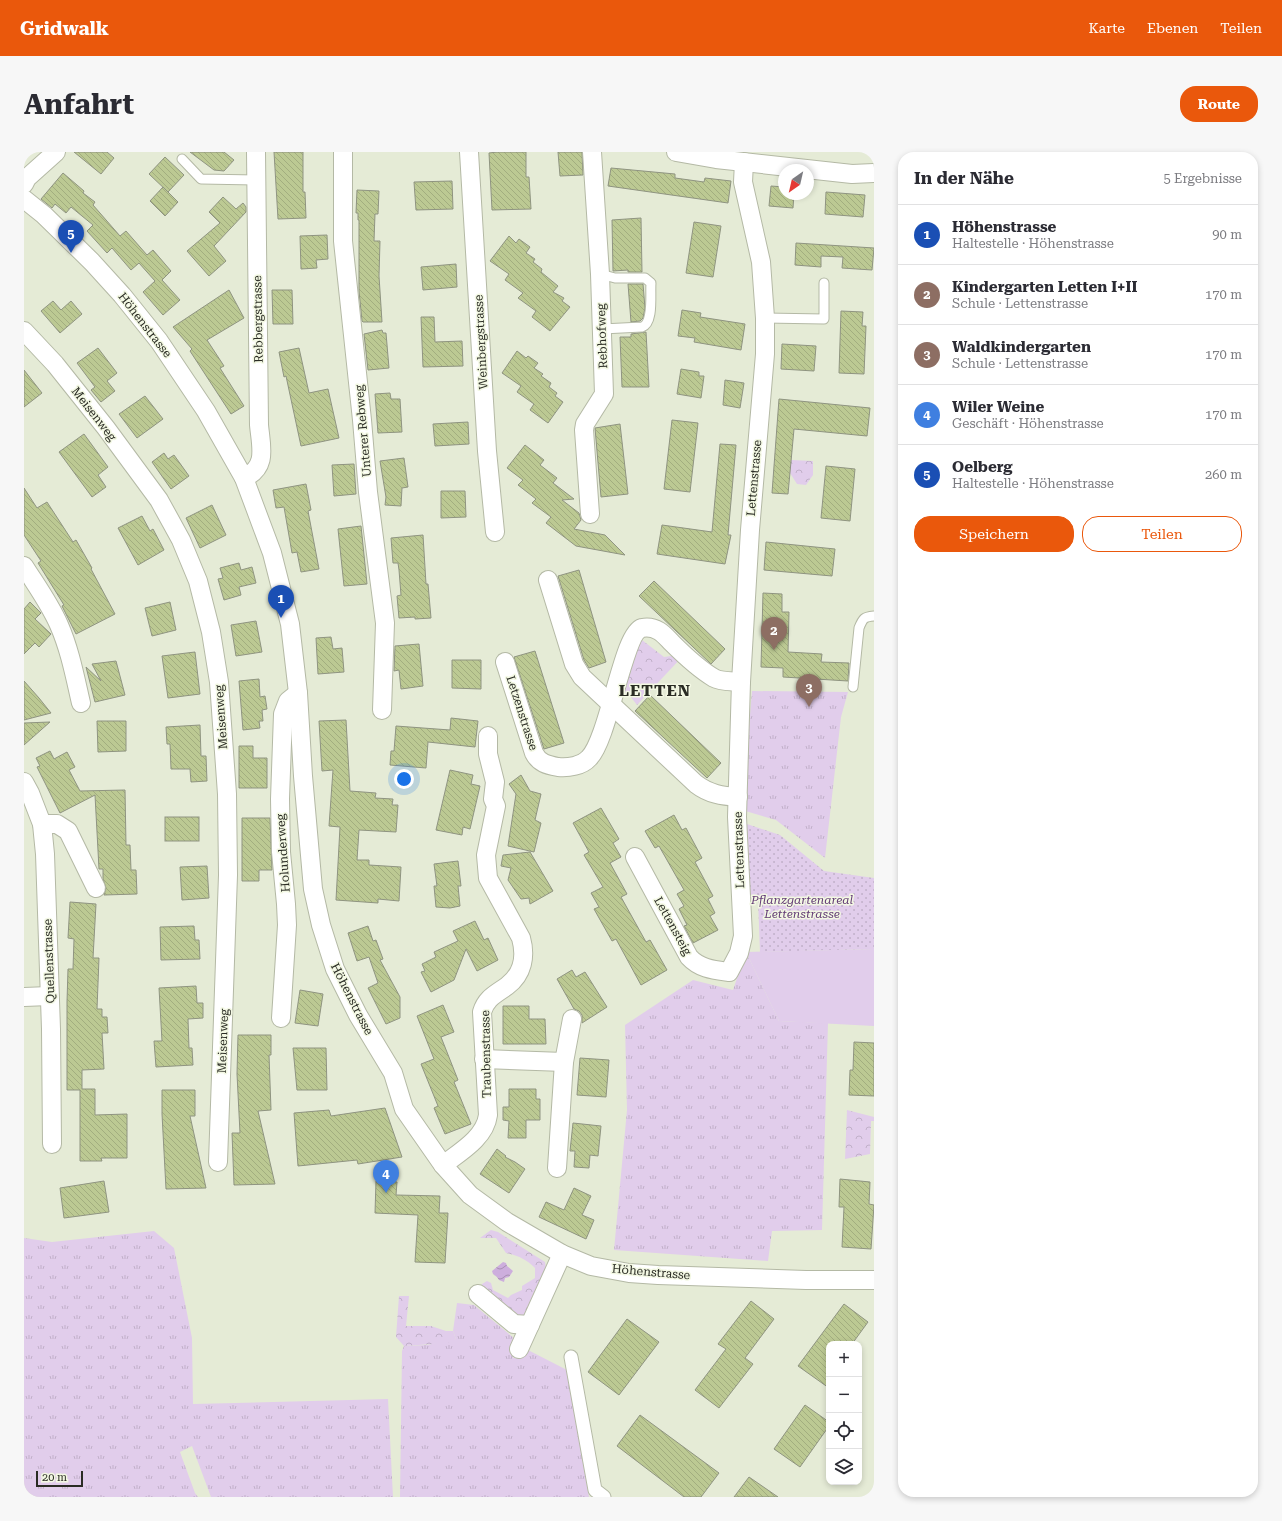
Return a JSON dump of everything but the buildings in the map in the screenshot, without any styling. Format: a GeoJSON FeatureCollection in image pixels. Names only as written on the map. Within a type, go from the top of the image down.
{"type":"FeatureCollection","features":[{"type":"Feature","properties":{"kind":"street"},"geometry":{"type":"LineString","coordinates":[[24,184],[28,178],[56,152]]}},
{"type":"Feature","properties":{"kind":"street","name":"Rebbergstrasse"},"geometry":{"type":"LineString","coordinates":[[244,478],[258,468],[261,452],[259,425],[256,152]]}},
{"type":"Feature","properties":{"kind":"street","name":"Unterer Rebweg"},"geometry":{"type":"LineString","coordinates":[[343,152],[343,241],[368,492],[385,623],[382,710]]}},
{"type":"Feature","properties":{"kind":"street","name":"Weinbergstrasse"},"geometry":{"type":"LineString","coordinates":[[469,152],[487,452],[495,532]]}},
{"type":"Feature","properties":{"kind":"street","name":"Rebhofweg"},"geometry":{"type":"LineString","coordinates":[[590,514],[584,430],[585,424],[604,394],[600,274],[592,152]]}},
{"type":"Feature","properties":{"kind":"street"},"geometry":{"type":"LineString","coordinates":[[676,152],[744,162],[852,174],[874,173]]}},
{"type":"Feature","properties":{"kind":"street","name":"Lettenstrasse"},"geometry":{"type":"LineString","coordinates":[[729,972],[739,953],[743,936],[737,817],[741,682],[750,530],[765,354],[765,318],[761,262],[743,182],[744,162]]}},
{"type":"Feature","properties":{"kind":"street","name":"Höhenstrasse"},"geometry":{"type":"LineString","coordinates":[[24,199],[44,214],[92,262],[122,295],[159,341],[206,411],[244,478],[272,553],[285,599],[293,640],[313,889],[321,925],[335,969],[358,1015],[393,1073],[404,1109],[443,1165],[470,1195],[507,1222],[562,1254],[592,1266],[630,1273],[658,1276],[806,1280],[874,1280]]}},
{"type":"Feature","properties":{"kind":"street","name":"Meisenweg"},"geometry":{"type":"LineString","coordinates":[[24,331],[55,364],[106,428],[159,500],[181,540],[198,581],[211,632],[220,697],[227,794],[228,875],[218,1162]]}},
{"type":"Feature","properties":{"kind":"street"},"geometry":{"type":"LineString","coordinates":[[24,566],[58,625],[65,642],[81,703]]}},
{"type":"Feature","properties":{"kind":"street","name":"Lettenstrasse"},"geometry":{"type":"LineString","coordinates":[[548,580],[574,664],[582,677],[700,787],[712,794],[738,797]]}},
{"type":"Feature","properties":{"kind":"street","name":"Letzenstrasse"},"geometry":{"type":"LineString","coordinates":[[505,662],[534,753],[538,760],[548,766],[577,766],[588,760],[594,753],[612,704],[629,644],[640,628],[648,627],[658,631],[691,661],[716,679],[741,682]]}},
{"type":"Feature","properties":{"kind":"street","name":"Holunderweg"},"geometry":{"type":"LineString","coordinates":[[281,1018],[287,925],[281,852],[280,798],[282,714],[288,701],[298,693]]}},
{"type":"Feature","properties":{"kind":"street","name":"Traubenstrasse"},"geometry":{"type":"LineString","coordinates":[[443,1165],[478,1137],[487,1123],[488,1115],[482,1012],[484,1006],[493,995],[513,981],[518,974],[522,967],[524,948],[521,938],[488,878],[486,855],[496,806],[493,799],[495,782],[488,754],[488,736]]}},
{"type":"Feature","properties":{"kind":"street","name":"Quellenstrasse"},"geometry":{"type":"LineString","coordinates":[[24,782],[42,824],[45,854],[52,1144]]}},
{"type":"Feature","properties":{"kind":"street"},"geometry":{"type":"LineString","coordinates":[[42,824],[57,824],[68,831],[96,888]]}},
{"type":"Feature","properties":{"kind":"street","name":"Lettensteig"},"geometry":{"type":"LineString","coordinates":[[635,857],[688,957],[697,965],[704,968],[729,972]]}},
{"type":"Feature","properties":{"kind":"street"},"geometry":{"type":"LineString","coordinates":[[24,997],[49,996]]}},
{"type":"Feature","properties":{"kind":"street"},"geometry":{"type":"LineString","coordinates":[[558,1168],[564,1062],[572,1019]]}},
{"type":"Feature","properties":{"kind":"street"},"geometry":{"type":"LineString","coordinates":[[484,1059],[564,1062]]}},
{"type":"Feature","properties":{"kind":"street"},"geometry":{"type":"LineString","coordinates":[[519,1349],[562,1254]]}},
{"type":"Feature","properties":{"kind":"street"},"geometry":{"type":"LineString","coordinates":[[478,1294],[514,1324],[530,1325]]}},
{"type":"Feature","properties":{"kind":"street"},"geometry":{"type":"LineString","coordinates":[[570,1357],[594,1490],[604,1497]]}},
{"type":"Feature","properties":{"kind":"lane"},"geometry":{"type":"LineString","coordinates":[[182,160],[201,179],[256,180]]}},
{"type":"Feature","properties":{"kind":"lane"},"geometry":{"type":"LineString","coordinates":[[600,274],[615,278],[643,278],[651,283],[650,319],[647,324],[642,327],[602,329]]}},
{"type":"Feature","properties":{"kind":"lane"},"geometry":{"type":"LineString","coordinates":[[765,318],[824,320],[824,283]]}},
{"type":"Feature","properties":{"kind":"lane"},"geometry":{"type":"LineString","coordinates":[[853,687],[859,628],[862,619],[874,616]]}},
{"type":"Feature","properties":{"kind":"green space"},"geometry":{"type":"Polygon","coordinates":[[[791,460],[813,461],[813,475],[806,485],[797,484],[790,473],[791,460]]]}},
{"type":"Feature","properties":{"kind":"green space"},"geometry":{"type":"Polygon","coordinates":[[[642,640],[664,657],[679,655],[682,657],[637,705],[627,692],[620,699],[623,676],[642,640]]]}},
{"type":"Feature","properties":{"kind":"green space"},"geometry":{"type":"Polygon","coordinates":[[[752,691],[848,692],[841,717],[825,858],[776,820],[742,810],[752,691]]]}},
{"type":"Feature","properties":{"kind":"green space","name":"Pflanzgartenareal Lettenstrasse"},"geometry":{"type":"Polygon","coordinates":[[[741,822],[780,835],[824,871],[874,878],[874,949],[760,952],[758,899],[744,899],[741,822]]]}},
{"type":"Feature","properties":{"kind":"green space"},"geometry":{"type":"Polygon","coordinates":[[[874,949],[874,1026],[779,1021],[746,952],[874,949]]]}},
{"type":"Feature","properties":{"kind":"green space"},"geometry":{"type":"Polygon","coordinates":[[[746,952],[779,1021],[828,1023],[822,1230],[772,1231],[768,1261],[614,1250],[627,1110],[625,1025],[693,980],[733,990],[746,952]]]}},
{"type":"Feature","properties":{"kind":"green space"},"geometry":{"type":"Polygon","coordinates":[[[847,1110],[874,1117],[874,1121],[871,1121],[870,1154],[845,1159],[847,1110]]]}},
{"type":"Feature","properties":{"kind":"green space"},"geometry":{"type":"Polygon","coordinates":[[[491,1230],[498,1232],[545,1262],[546,1269],[527,1315],[517,1321],[481,1291],[482,1284],[487,1281],[491,1283],[493,1290],[508,1298],[522,1290],[522,1286],[535,1278],[535,1268],[522,1258],[506,1253],[496,1238],[480,1238],[491,1230]]]}},
{"type":"Feature","properties":{"kind":"green space"},"geometry":{"type":"Polygon","coordinates":[[[154,1231],[174,1248],[192,1338],[193,1404],[388,1399],[393,1497],[211,1497],[192,1446],[180,1452],[195,1493],[198,1497],[24,1497],[24,1238],[52,1242],[154,1231]]]}},
{"type":"Feature","properties":{"kind":"green space"},"geometry":{"type":"Polygon","coordinates":[[[399,1296],[409,1296],[406,1326],[431,1326],[446,1331],[453,1331],[456,1339],[447,1343],[404,1346],[396,1337],[399,1296]]]}},
{"type":"Feature","properties":{"kind":"green space"},"geometry":{"type":"Polygon","coordinates":[[[457,1303],[474,1305],[515,1339],[513,1358],[524,1356],[526,1349],[567,1370],[589,1497],[400,1497],[402,1351],[404,1346],[427,1345],[456,1339],[453,1331],[457,1303]]]}},
{"type":"Feature","properties":{"kind":"water"},"geometry":{"type":"Polygon","coordinates":[[[503,1262],[506,1263],[507,1266],[513,1271],[509,1277],[505,1278],[504,1282],[499,1280],[492,1271],[503,1262]]]}},
{"type":"Feature","properties":{"kind":"place","name":"Oelberg"},"geometry":{"type":"Point","coordinates":[71,253]}},
{"type":"Feature","properties":{"kind":"place","name":"Höhenstrasse"},"geometry":{"type":"Point","coordinates":[281,618]}},
{"type":"Feature","properties":{"kind":"place","name":"Kindergarten Letten I+II"},"geometry":{"type":"Point","coordinates":[774,650]}},
{"type":"Feature","properties":{"kind":"place","name":"Waldkindergarten"},"geometry":{"type":"Point","coordinates":[809,707]}},
{"type":"Feature","properties":{"kind":"place","name":"Wiler Weine"},"geometry":{"type":"Point","coordinates":[386,1193]}},
{"type":"Feature","properties":{"kind":"district","name":"LETTEN"},"geometry":{"type":"Point","coordinates":[655,690]}}]}
